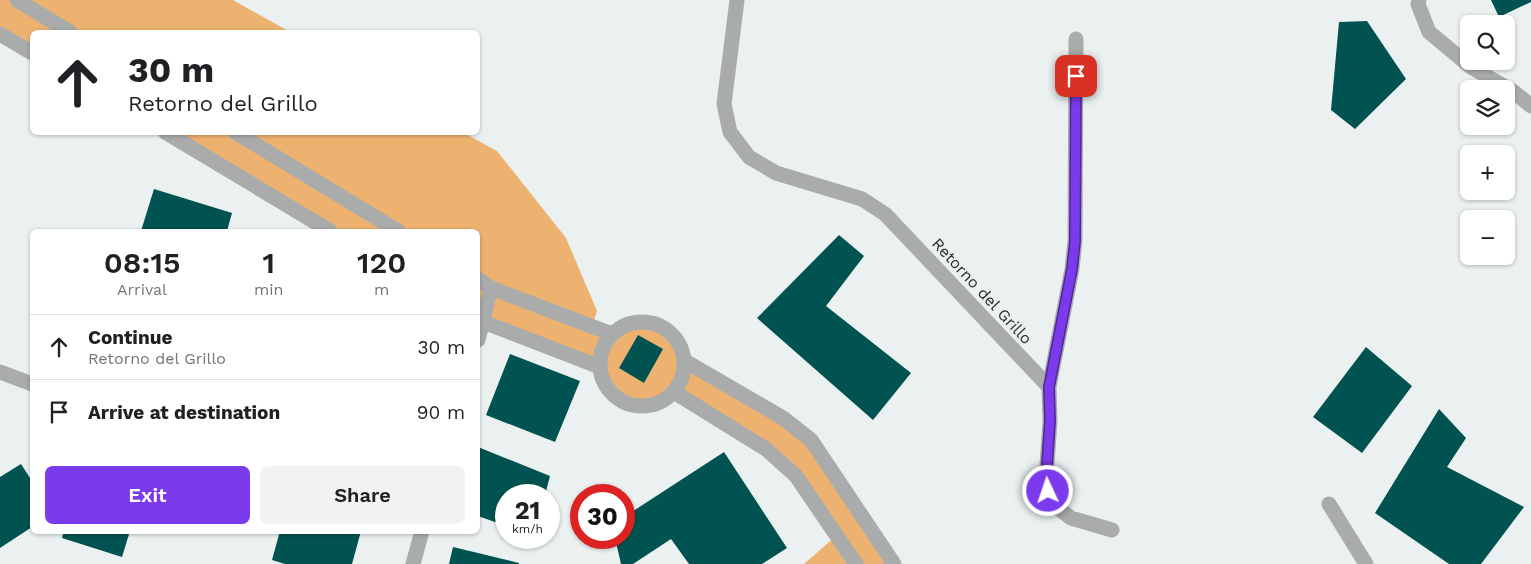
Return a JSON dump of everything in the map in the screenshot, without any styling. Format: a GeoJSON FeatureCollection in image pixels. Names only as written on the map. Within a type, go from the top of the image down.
{"type":"FeatureCollection","features":[{"type":"Feature","properties":{"kind":"street"},"geometry":{"type":"LineString","coordinates":[[17,0],[50,26],[63,30]]}},
{"type":"Feature","properties":{"kind":"street","name":"Retorno del Grillo"},"geometry":{"type":"LineString","coordinates":[[737,0],[724,104],[730,132],[749,157],[776,173],[862,199],[886,214],[1049,387]]}},
{"type":"Feature","properties":{"kind":"street"},"geometry":{"type":"LineString","coordinates":[[1419,0],[1418,4],[1429,32],[1471,67],[1514,92],[1531,106]]}},
{"type":"Feature","properties":{"kind":"street"},"geometry":{"type":"LineString","coordinates":[[0,34],[30,51]]}},
{"type":"Feature","properties":{"kind":"street","name":"Retorno del Grillo"},"geometry":{"type":"LineString","coordinates":[[1049,387],[1072,269],[1075,241],[1076,39]]}},
{"type":"Feature","properties":{"kind":"street"},"geometry":{"type":"LineString","coordinates":[[170,135],[327,229]]}},
{"type":"Feature","properties":{"kind":"street"},"geometry":{"type":"LineString","coordinates":[[240,135],[395,229]]}},
{"type":"Feature","properties":{"kind":"street"},"geometry":{"type":"LineString","coordinates":[[480,280],[491,288],[612,334]]}},
{"type":"Feature","properties":{"kind":"street"},"geometry":{"type":"LineString","coordinates":[[491,288],[480,321],[600,367]]}},
{"type":"Feature","properties":{"kind":"street"},"geometry":{"type":"LineString","coordinates":[[633,322],[657,324],[668,330],[682,349],[685,361],[684,373],[674,392],[663,401],[651,406],[627,404],[608,389],[600,367],[602,349],[612,334],[633,322]]}},
{"type":"Feature","properties":{"kind":"street"},"geometry":{"type":"LineString","coordinates":[[685,361],[783,418],[811,440],[894,564]]}},
{"type":"Feature","properties":{"kind":"street"},"geometry":{"type":"LineString","coordinates":[[0,372],[30,383]]}},
{"type":"Feature","properties":{"kind":"street"},"geometry":{"type":"LineString","coordinates":[[1049,387],[1050,421],[1046,480],[1051,503],[1071,518],[1112,530]]}},
{"type":"Feature","properties":{"kind":"street"},"geometry":{"type":"LineString","coordinates":[[674,392],[766,449],[796,476],[856,564]]}},
{"type":"Feature","properties":{"kind":"street"},"geometry":{"type":"LineString","coordinates":[[1328,504],[1366,564]]}},
{"type":"Feature","properties":{"kind":"street"},"geometry":{"type":"LineString","coordinates":[[413,564],[421,534]]}},
{"type":"Feature","properties":{"kind":"shaded area"},"geometry":{"type":"Polygon","coordinates":[[[0,0],[233,0],[286,30],[30,30],[30,52],[0,34],[0,0]]]}},
{"type":"Feature","properties":{"kind":"shaded area"},"geometry":{"type":"Polygon","coordinates":[[[168,135],[468,135],[497,151],[566,238],[597,311],[592,326],[612,334],[636,323],[647,322],[657,324],[674,337],[681,348],[685,361],[811,440],[894,564],[804,564],[837,535],[796,476],[674,392],[651,405],[639,406],[629,404],[619,399],[611,391],[604,381],[600,367],[480,321],[480,229],[327,229],[168,135]]]}},
{"type":"Feature","properties":{"kind":"building"},"geometry":{"type":"Polygon","coordinates":[[[1491,0],[1531,0],[1531,2],[1503,15],[1498,15],[1491,0]]]}},
{"type":"Feature","properties":{"kind":"building"},"geometry":{"type":"Polygon","coordinates":[[[1367,21],[1406,79],[1355,129],[1331,110],[1339,22],[1367,21]]]}},
{"type":"Feature","properties":{"kind":"building"},"geometry":{"type":"Polygon","coordinates":[[[154,189],[232,213],[228,229],[142,229],[154,189]]]}},
{"type":"Feature","properties":{"kind":"building"},"geometry":{"type":"Polygon","coordinates":[[[839,235],[864,256],[826,306],[911,373],[873,420],[757,318],[839,235]]]}},
{"type":"Feature","properties":{"kind":"building"},"geometry":{"type":"Polygon","coordinates":[[[638,335],[663,349],[644,383],[619,368],[638,335]]]}},
{"type":"Feature","properties":{"kind":"building"},"geometry":{"type":"Polygon","coordinates":[[[1366,347],[1412,386],[1362,453],[1313,417],[1366,347]]]}},
{"type":"Feature","properties":{"kind":"building"},"geometry":{"type":"Polygon","coordinates":[[[510,354],[580,381],[555,442],[486,415],[510,354]]]}},
{"type":"Feature","properties":{"kind":"building"},"geometry":{"type":"Polygon","coordinates":[[[1439,409],[1466,438],[1447,467],[1524,507],[1481,564],[1449,564],[1375,513],[1439,409]]]}},
{"type":"Feature","properties":{"kind":"building"},"geometry":{"type":"Polygon","coordinates":[[[480,448],[550,476],[548,484],[495,484],[495,522],[480,517],[480,448]]]}},
{"type":"Feature","properties":{"kind":"building"},"geometry":{"type":"Polygon","coordinates":[[[724,452],[787,548],[762,564],[689,564],[671,539],[633,564],[621,564],[618,549],[635,549],[635,510],[724,452]]]}},
{"type":"Feature","properties":{"kind":"building"},"geometry":{"type":"Polygon","coordinates":[[[21,464],[30,478],[30,528],[0,548],[0,477],[21,464]]]}},
{"type":"Feature","properties":{"kind":"building"},"geometry":{"type":"Polygon","coordinates":[[[63,534],[129,534],[122,557],[62,538],[63,534]]]}},
{"type":"Feature","properties":{"kind":"building"},"geometry":{"type":"Polygon","coordinates":[[[279,534],[360,534],[352,564],[285,564],[272,560],[279,534]]]}},
{"type":"Feature","properties":{"kind":"building"},"geometry":{"type":"Polygon","coordinates":[[[453,547],[519,563],[519,564],[449,564],[453,547]]]}},
{"type":"Feature","properties":{"kind":"route"},"geometry":{"type":"LineString","coordinates":[[1048,491],[1046,480],[1050,421],[1049,387],[1072,269],[1075,241],[1076,76]]}}]}
